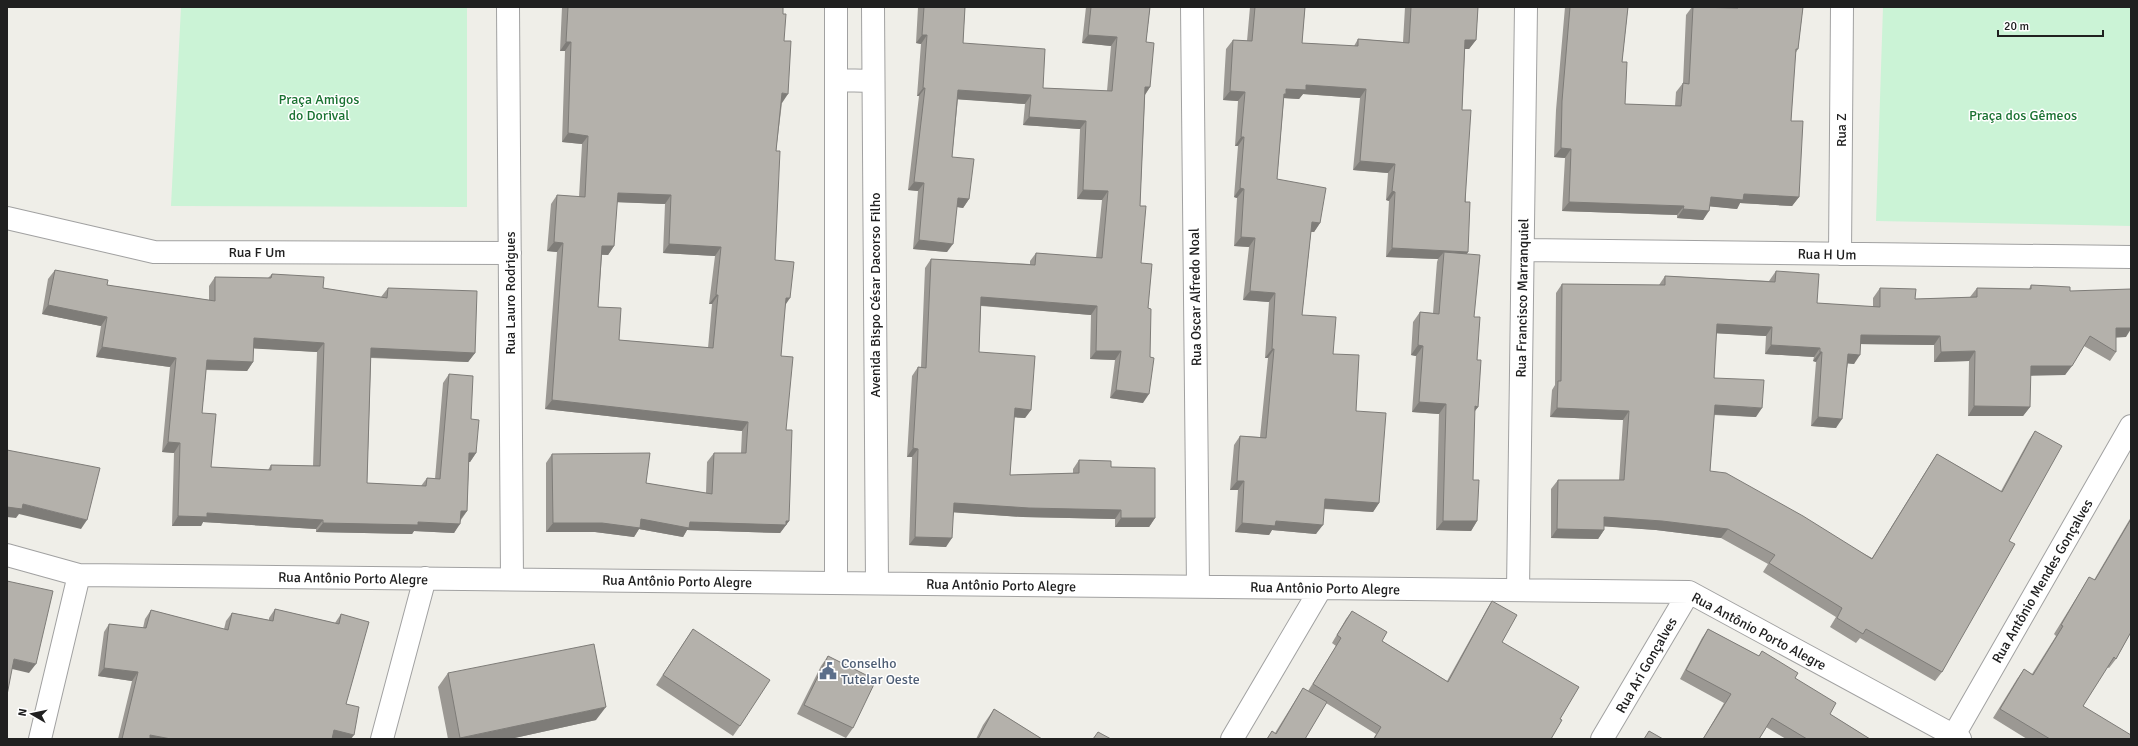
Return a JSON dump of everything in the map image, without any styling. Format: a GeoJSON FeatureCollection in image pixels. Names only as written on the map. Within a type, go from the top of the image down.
{"type":"FeatureCollection","features":[{"type":"Feature","properties":{"kind":"street","name":"Rua Lauro Rodrigues"},"geometry":{"type":"LineString","coordinates":[[508,7],[512,579]]}},
{"type":"Feature","properties":{"kind":"street"},"geometry":{"type":"LineString","coordinates":[[836,7],[836,583]]}},
{"type":"Feature","properties":{"kind":"street","name":"Avenida Bispo César Dacorso Filho"},"geometry":{"type":"LineString","coordinates":[[873,7],[877,583]]}},
{"type":"Feature","properties":{"kind":"street","name":"Rua Oscar Alfredo Noal"},"geometry":{"type":"LineString","coordinates":[[1192,7],[1198,586]]}},
{"type":"Feature","properties":{"kind":"street","name":"Rua Francisco Marranquiel"},"geometry":{"type":"LineString","coordinates":[[1518,590],[1526,7]]}},
{"type":"Feature","properties":{"kind":"street","name":"Rua Z"},"geometry":{"type":"LineString","coordinates":[[1840,254],[1842,7]]}},
{"type":"Feature","properties":{"kind":"street"},"geometry":{"type":"LineString","coordinates":[[836,80],[873,81]]}},
{"type":"Feature","properties":{"kind":"street","name":"Rua F Um"},"geometry":{"type":"LineString","coordinates":[[7,218],[154,252],[510,253]]}},
{"type":"Feature","properties":{"kind":"street","name":"Rua H Um"},"geometry":{"type":"LineString","coordinates":[[1523,250],[2131,258]]}},
{"type":"Feature","properties":{"kind":"street","name":"Rua Antônio Mendes Gonçalves"},"geometry":{"type":"LineString","coordinates":[[1957,737],[2131,426]]}},
{"type":"Feature","properties":{"kind":"street","name":"Rua Antônio Porto Alegre"},"geometry":{"type":"LineString","coordinates":[[7,555],[79,575],[1689,592],[1957,737]]}},
{"type":"Feature","properties":{"kind":"street"},"geometry":{"type":"LineString","coordinates":[[40,739],[79,575]]}},
{"type":"Feature","properties":{"kind":"street"},"geometry":{"type":"LineString","coordinates":[[382,739],[425,578]]}},
{"type":"Feature","properties":{"kind":"street"},"geometry":{"type":"LineString","coordinates":[[1232,739],[1321,588]]}},
{"type":"Feature","properties":{"kind":"street","name":"Rua Ari Gonçalves"},"geometry":{"type":"LineString","coordinates":[[1602,739],[1689,592]]}},
{"type":"Feature","properties":{"kind":"green space","name":"Praça Amigos do Dorival"},"geometry":{"type":"Polygon","coordinates":[[[181,7],[467,7],[467,207],[171,206],[181,7]]]}},
{"type":"Feature","properties":{"kind":"green space","name":"Praça dos Gêmeos"},"geometry":{"type":"Polygon","coordinates":[[[1883,7],[2131,7],[2131,226],[1876,221],[1883,7]]]}},
{"type":"Feature","properties":{"kind":"building"},"geometry":{"type":"Polygon","coordinates":[[[568,7],[783,7],[783,14],[786,14],[784,41],[791,41],[788,94],[782,93],[776,151],[780,151],[775,260],[794,262],[790,298],[786,298],[781,356],[793,357],[786,430],[792,430],[789,521],[786,521],[786,525],[690,522],[689,528],[641,519],[640,528],[602,523],[553,523],[552,454],[650,453],[646,483],[712,494],[714,453],[746,453],[748,422],[552,400],[563,243],[554,242],[557,195],[585,197],[588,136],[568,133],[571,42],[566,42],[568,7]],[[618,193],[614,246],[602,246],[598,307],[621,308],[619,340],[713,348],[721,247],[669,244],[671,195],[618,193]]]}},
{"type":"Feature","properties":{"kind":"building"},"geometry":{"type":"Polygon","coordinates":[[[924,7],[965,7],[963,43],[1045,49],[1043,88],[1112,91],[1117,37],[1088,35],[1091,7],[1150,7],[1146,42],[1154,43],[1150,87],[1145,87],[1140,206],[1146,206],[1141,263],[1152,264],[1148,308],[1151,309],[1150,357],[1154,358],[1149,394],[1116,390],[1121,351],[1096,351],[1097,306],[981,297],[979,352],[1035,356],[1031,410],[1015,408],[1010,475],[1079,473],[1079,460],[1111,461],[1111,467],[1155,468],[1155,518],[1121,518],[1121,510],[1029,508],[954,503],[952,538],[915,537],[918,449],[913,448],[918,367],[926,368],[931,259],[1035,265],[1036,253],[1102,258],[1108,191],[1083,190],[1086,121],[1029,117],[1031,95],[958,90],[952,157],[974,159],[969,199],[958,198],[953,244],[919,240],[924,183],[914,182],[925,88],[923,88],[927,35],[922,35],[924,7]]]}},
{"type":"Feature","properties":{"kind":"building"},"geometry":{"type":"Polygon","coordinates":[[[1255,7],[1305,7],[1302,43],[1358,46],[1358,39],[1409,43],[1411,7],[1478,7],[1476,40],[1465,40],[1462,110],[1471,110],[1465,202],[1470,202],[1468,252],[1392,248],[1395,192],[1392,191],[1395,164],[1360,161],[1366,89],[1306,85],[1306,90],[1286,89],[1286,94],[1284,94],[1277,179],[1326,188],[1320,223],[1312,222],[1302,315],[1336,317],[1333,354],[1359,355],[1356,411],[1386,413],[1379,503],[1325,499],[1323,525],[1276,521],[1275,526],[1242,523],[1244,481],[1237,481],[1240,436],[1266,438],[1274,349],[1272,349],[1275,293],[1250,291],[1255,238],[1241,237],[1244,189],[1240,188],[1244,137],[1241,137],[1245,92],[1230,91],[1233,40],[1252,41],[1255,7]]]}},
{"type":"Feature","properties":{"kind":"building"},"geometry":{"type":"Polygon","coordinates":[[[1570,7],[1628,7],[1622,62],[1627,62],[1625,104],[1681,106],[1683,83],[1689,84],[1693,7],[1803,7],[1798,49],[1796,49],[1791,121],[1803,121],[1799,197],[1744,194],[1743,200],[1711,197],[1709,211],[1683,209],[1684,206],[1569,202],[1571,149],[1561,148],[1562,101],[1570,7]]]}},
{"type":"Feature","properties":{"kind":"building"},"geometry":{"type":"Polygon","coordinates":[[[1444,252],[1480,255],[1474,317],[1480,317],[1477,360],[1481,360],[1478,407],[1475,406],[1473,480],[1479,480],[1477,521],[1443,521],[1446,404],[1419,402],[1423,346],[1418,345],[1420,312],[1439,314],[1444,252]]]}},
{"type":"Feature","properties":{"kind":"building"},"geometry":{"type":"Polygon","coordinates":[[[55,270],[108,280],[107,285],[215,301],[215,277],[271,278],[272,274],[324,277],[323,288],[387,298],[388,288],[477,291],[475,353],[371,348],[367,483],[426,486],[427,478],[440,479],[449,374],[473,376],[471,419],[479,420],[476,453],[469,453],[467,511],[461,511],[460,524],[418,522],[418,525],[323,523],[323,520],[207,513],[207,517],[178,516],[180,443],[168,442],[176,358],[102,347],[107,317],[48,305],[55,270]],[[254,338],[253,362],[207,360],[202,413],[216,414],[211,467],[271,470],[271,465],[320,466],[324,343],[254,338]]]}},
{"type":"Feature","properties":{"kind":"building"},"geometry":{"type":"Polygon","coordinates":[[[1776,271],[1819,274],[1817,303],[1880,307],[1880,288],[1916,289],[1915,299],[1977,297],[1977,288],[2031,289],[2031,285],[2070,287],[2070,291],[2131,289],[2131,328],[2116,328],[2116,352],[2090,336],[2072,366],[2031,366],[2030,407],[1974,406],[1975,351],[1941,352],[1940,336],[1861,335],[1860,355],[1848,354],[1842,419],[1818,417],[1822,352],[1820,352],[1820,348],[1771,345],[1772,327],[1717,324],[1714,378],[1764,380],[1762,408],[1715,405],[1710,471],[1726,473],[1803,516],[1872,559],[1937,454],[2002,492],[2035,431],[2062,446],[2009,541],[2015,544],[1942,672],[1866,629],[1863,634],[1837,618],[1842,608],[1769,563],[1775,555],[1728,529],[1662,521],[1604,517],[1604,530],[1557,529],[1558,480],[1624,480],[1629,411],[1557,408],[1558,381],[1561,381],[1562,284],[1665,285],[1665,276],[1775,282],[1776,271]]]}},
{"type":"Feature","properties":{"kind":"building"},"geometry":{"type":"Polygon","coordinates":[[[7,450],[100,468],[87,520],[23,504],[22,509],[7,507],[7,450]]]}},
{"type":"Feature","properties":{"kind":"building"},"geometry":{"type":"Polygon","coordinates":[[[2131,519],[2131,632],[2116,659],[2114,657],[2083,706],[2131,735],[2131,739],[2050,739],[2000,709],[2024,669],[2033,675],[2063,626],[2061,625],[2089,577],[2095,580],[2131,519]]]}},
{"type":"Feature","properties":{"kind":"building"},"geometry":{"type":"Polygon","coordinates":[[[7,581],[53,591],[36,664],[14,659],[7,695],[7,581]]]}},
{"type":"Feature","properties":{"kind":"building"},"geometry":{"type":"Polygon","coordinates":[[[1492,601],[1517,615],[1502,642],[1579,687],[1560,719],[1562,720],[1551,739],[1374,739],[1381,727],[1313,684],[1341,638],[1337,635],[1352,611],[1387,632],[1382,641],[1448,682],[1492,601]]]}},
{"type":"Feature","properties":{"kind":"building"},"geometry":{"type":"Polygon","coordinates":[[[275,609],[339,624],[341,614],[369,622],[346,704],[359,707],[354,735],[334,730],[332,739],[171,739],[150,735],[150,739],[122,739],[138,672],[104,668],[109,624],[146,628],[151,610],[228,630],[232,613],[273,621],[275,609]]]}},
{"type":"Feature","properties":{"kind":"building"},"geometry":{"type":"Polygon","coordinates":[[[693,629],[770,680],[740,726],[663,675],[693,629]]]}},
{"type":"Feature","properties":{"kind":"building"},"geometry":{"type":"Polygon","coordinates":[[[1708,629],[1759,656],[1762,651],[1798,673],[1795,678],[1836,703],[1830,714],[1870,739],[1807,739],[1772,718],[1759,739],[1703,739],[1731,694],[1686,670],[1708,629]]]}},
{"type":"Feature","properties":{"kind":"building"},"geometry":{"type":"Polygon","coordinates":[[[594,644],[606,707],[460,738],[448,673],[594,644]]]}},
{"type":"Feature","properties":{"kind":"building"},"geometry":{"type":"Polygon","coordinates":[[[828,656],[876,680],[853,728],[804,705],[828,656]]]}},
{"type":"Feature","properties":{"kind":"building"},"geometry":{"type":"Polygon","coordinates":[[[1303,688],[1327,702],[1305,739],[1267,739],[1272,731],[1276,734],[1303,688]]]}},
{"type":"Feature","properties":{"kind":"building"},"geometry":{"type":"Polygon","coordinates":[[[994,709],[1042,739],[978,739],[994,709]]]}},
{"type":"Feature","properties":{"kind":"building"},"geometry":{"type":"Polygon","coordinates":[[[1649,731],[1663,739],[1644,739],[1649,731]]]}},
{"type":"Feature","properties":{"kind":"building"},"geometry":{"type":"Polygon","coordinates":[[[1098,732],[1111,739],[1093,739],[1098,732]]]}},
{"type":"Feature","properties":{"kind":"place","name":"Conselho Tutelar Oeste"},"geometry":{"type":"Point","coordinates":[828,671]}}]}
